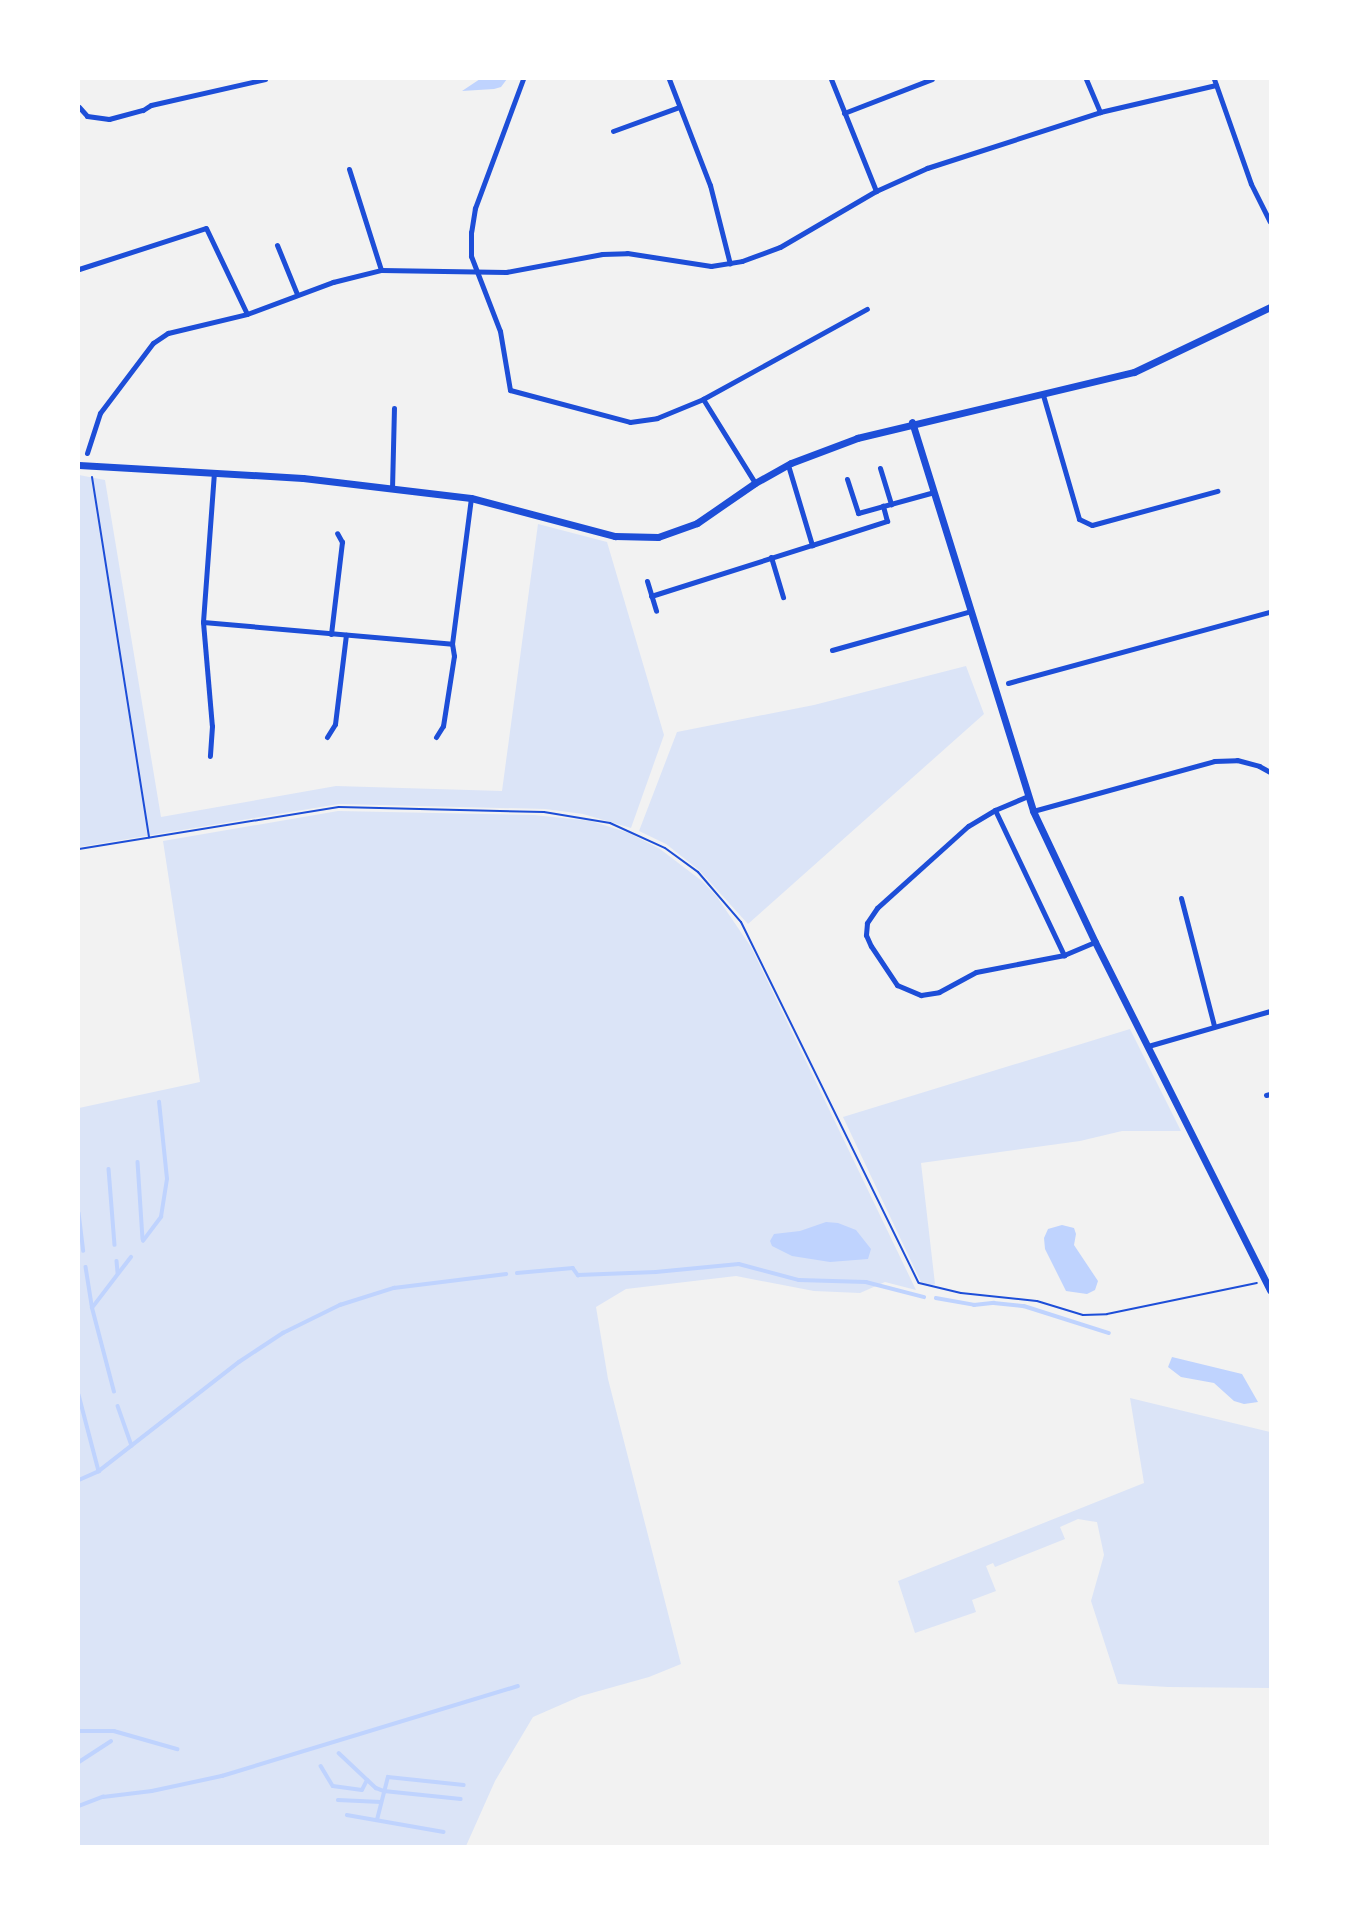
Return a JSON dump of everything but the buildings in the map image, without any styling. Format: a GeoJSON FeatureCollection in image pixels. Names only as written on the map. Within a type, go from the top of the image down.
{"type":"FeatureCollection","features":[{"type":"Feature","properties":{"kind":"street"},"geometry":{"type":"LineString","coordinates":[[79,107],[87,116],[109,119],[143,110],[151,105],[265,79]]}},
{"type":"Feature","properties":{"kind":"street"},"geometry":{"type":"LineString","coordinates":[[523,79],[475,208],[471,232],[475,270],[491,303],[500,331],[510,390],[630,422],[657,418],[703,399],[867,309]]}},
{"type":"Feature","properties":{"kind":"street"},"geometry":{"type":"LineString","coordinates":[[669,79],[710,185],[730,264]]}},
{"type":"Feature","properties":{"kind":"street"},"geometry":{"type":"LineString","coordinates":[[831,79],[876,191]]}},
{"type":"Feature","properties":{"kind":"street"},"geometry":{"type":"LineString","coordinates":[[844,113],[932,79]]}},
{"type":"Feature","properties":{"kind":"street"},"geometry":{"type":"LineString","coordinates":[[1086,79],[1100,112]]}},
{"type":"Feature","properties":{"kind":"street"},"geometry":{"type":"LineString","coordinates":[[87,453],[100,413],[153,343],[168,333],[247,314],[298,294],[381,270],[506,272],[602,254],[627,253],[711,266],[730,264],[780,247],[876,191],[985,147],[1100,112],[1215,82],[1251,184],[1270,222]]}},
{"type":"Feature","properties":{"kind":"street"},"geometry":{"type":"LineString","coordinates":[[613,131],[679,107]]}},
{"type":"Feature","properties":{"kind":"street"},"geometry":{"type":"LineString","coordinates":[[349,169],[381,270]]}},
{"type":"Feature","properties":{"kind":"street"},"geometry":{"type":"LineString","coordinates":[[79,269],[205,228],[247,314]]}},
{"type":"Feature","properties":{"kind":"street"},"geometry":{"type":"LineString","coordinates":[[278,245],[298,294]]}},
{"type":"Feature","properties":{"kind":"street"},"geometry":{"type":"LineString","coordinates":[[79,465],[214,472],[471,498],[615,536],[636,539],[678,532],[698,523],[755,483],[788,465],[857,438],[912,422],[1043,395],[1134,372],[1270,307]]}},
{"type":"Feature","properties":{"kind":"street"},"geometry":{"type":"LineString","coordinates":[[1043,395],[1079,519],[1092,525],[1217,491]]}},
{"type":"Feature","properties":{"kind":"street"},"geometry":{"type":"LineString","coordinates":[[703,399],[755,483]]}},
{"type":"Feature","properties":{"kind":"street"},"geometry":{"type":"LineString","coordinates":[[392,489],[394,408]]}},
{"type":"Feature","properties":{"kind":"street"},"geometry":{"type":"LineString","coordinates":[[912,422],[1033,811],[1095,942],[1270,1290]]}},
{"type":"Feature","properties":{"kind":"street"},"geometry":{"type":"LineString","coordinates":[[788,465],[811,545]]}},
{"type":"Feature","properties":{"kind":"street"},"geometry":{"type":"LineString","coordinates":[[880,468],[891,504]]}},
{"type":"Feature","properties":{"kind":"street"},"geometry":{"type":"LineString","coordinates":[[210,756],[212,726],[203,622],[214,472]]}},
{"type":"Feature","properties":{"kind":"street"},"geometry":{"type":"LineString","coordinates":[[847,479],[858,513],[934,492]]}},
{"type":"Feature","properties":{"kind":"street"},"geometry":{"type":"LineString","coordinates":[[436,737],[443,726],[454,656],[452,644],[471,498]]}},
{"type":"Feature","properties":{"kind":"street"},"geometry":{"type":"LineString","coordinates":[[651,596],[887,521],[883,506]]}},
{"type":"Feature","properties":{"kind":"street"},"geometry":{"type":"LineString","coordinates":[[331,634],[342,542],[337,533]]}},
{"type":"Feature","properties":{"kind":"street"},"geometry":{"type":"LineString","coordinates":[[771,557],[783,597]]}},
{"type":"Feature","properties":{"kind":"street"},"geometry":{"type":"LineString","coordinates":[[647,581],[656,611]]}},
{"type":"Feature","properties":{"kind":"street"},"geometry":{"type":"LineString","coordinates":[[832,650],[971,611]]}},
{"type":"Feature","properties":{"kind":"street"},"geometry":{"type":"LineString","coordinates":[[1008,683],[1270,612]]}},
{"type":"Feature","properties":{"kind":"street"},"geometry":{"type":"LineString","coordinates":[[203,622],[452,644]]}},
{"type":"Feature","properties":{"kind":"street"},"geometry":{"type":"LineString","coordinates":[[327,737],[335,724],[346,635]]}},
{"type":"Feature","properties":{"kind":"street"},"geometry":{"type":"LineString","coordinates":[[1033,811],[1214,761],[1237,760],[1270,772]]}},
{"type":"Feature","properties":{"kind":"street"},"geometry":{"type":"LineString","coordinates":[[1027,796],[995,810],[968,827],[877,908],[867,923],[866,935],[871,946],[897,985],[921,995],[939,992],[976,972],[1064,955],[1095,942]]}},
{"type":"Feature","properties":{"kind":"street"},"geometry":{"type":"LineString","coordinates":[[995,810],[1064,955]]}},
{"type":"Feature","properties":{"kind":"street"},"geometry":{"type":"LineString","coordinates":[[1181,898],[1214,1026]]}},
{"type":"Feature","properties":{"kind":"street"},"geometry":{"type":"LineString","coordinates":[[1148,1046],[1270,1011]]}},
{"type":"Feature","properties":{"kind":"path"},"geometry":{"type":"LineString","coordinates":[[92,466],[149,839]]}},
{"type":"Feature","properties":{"kind":"path"},"geometry":{"type":"LineString","coordinates":[[79,849],[339,807],[544,812],[590,818],[633,832],[665,848],[698,872],[741,922],[919,1283],[961,1293],[1037,1301],[1083,1315],[1107,1314],[1249,1286],[1265,1279]]}},
{"type":"Feature","properties":{"kind":"shaded area"},"geometry":{"type":"Polygon","coordinates":[[[79,475],[105,480],[161,817],[336,786],[502,791],[538,524],[607,542],[664,735],[631,828],[583,814],[545,809],[339,804],[79,847],[79,475]]]}},
{"type":"Feature","properties":{"kind":"shaded area"},"geometry":{"type":"Polygon","coordinates":[[[966,666],[984,714],[748,924],[699,870],[666,844],[639,831],[677,732],[814,705],[966,666]]]}},
{"type":"Feature","properties":{"kind":"shaded area"},"geometry":{"type":"Polygon","coordinates":[[[338,811],[534,815],[591,821],[629,833],[660,849],[702,881],[717,897],[751,947],[916,1290],[885,1282],[860,1293],[814,1291],[736,1276],[626,1289],[596,1307],[608,1379],[681,1664],[649,1677],[581,1696],[533,1717],[495,1781],[466,1846],[79,1846],[79,1108],[200,1082],[163,841],[338,811]]]}},
{"type":"Feature","properties":{"kind":"shaded area"},"geometry":{"type":"Polygon","coordinates":[[[1130,1029],[1181,1131],[1122,1131],[1080,1141],[921,1163],[935,1284],[930,1286],[921,1282],[843,1117],[1130,1029]]]}},
{"type":"Feature","properties":{"kind":"shaded area"},"geometry":{"type":"Polygon","coordinates":[[[1130,1398],[1270,1432],[1270,1688],[1118,1684],[1091,1601],[1104,1555],[1097,1522],[1078,1519],[1060,1527],[1065,1539],[995,1567],[993,1563],[986,1566],[996,1591],[972,1600],[976,1612],[915,1633],[898,1581],[1144,1483],[1130,1398]]]}},
{"type":"Feature","properties":{"kind":"water"},"geometry":{"type":"Polygon","coordinates":[[[480,79],[507,79],[501,87],[494,89],[462,91],[480,79]]]}},
{"type":"Feature","properties":{"kind":"water"},"geometry":{"type":"Polygon","coordinates":[[[826,1222],[838,1223],[856,1230],[871,1249],[868,1259],[830,1262],[792,1256],[772,1246],[770,1241],[774,1234],[800,1231],[826,1222]]]}},
{"type":"Feature","properties":{"kind":"water"},"geometry":{"type":"Polygon","coordinates":[[[1062,1225],[1074,1228],[1074,1245],[1098,1281],[1095,1290],[1087,1294],[1066,1291],[1045,1249],[1044,1238],[1048,1229],[1062,1225]]]}},
{"type":"Feature","properties":{"kind":"water"},"geometry":{"type":"Polygon","coordinates":[[[1172,1357],[1242,1374],[1258,1402],[1244,1404],[1234,1401],[1214,1383],[1181,1377],[1168,1367],[1172,1357]]]}},
{"type":"Feature","properties":{"kind":"waterway"},"geometry":{"type":"LineString","coordinates":[[143,1241],[161,1217],[167,1179],[159,1102]]}},
{"type":"Feature","properties":{"kind":"waterway"},"geometry":{"type":"LineString","coordinates":[[138,1162],[143,1239]]}},
{"type":"Feature","properties":{"kind":"waterway"},"geometry":{"type":"LineString","coordinates":[[109,1169],[115,1245]]}},
{"type":"Feature","properties":{"kind":"waterway"},"geometry":{"type":"LineString","coordinates":[[79,1213],[84,1251]]}},
{"type":"Feature","properties":{"kind":"waterway"},"geometry":{"type":"LineString","coordinates":[[114,1392],[92,1308],[131,1257]]}},
{"type":"Feature","properties":{"kind":"waterway"},"geometry":{"type":"LineString","coordinates":[[117,1261],[118,1273]]}},
{"type":"Feature","properties":{"kind":"waterway"},"geometry":{"type":"LineString","coordinates":[[517,1273],[573,1268],[578,1275],[656,1272],[739,1264],[799,1280],[866,1282],[924,1297]]}},
{"type":"Feature","properties":{"kind":"waterway"},"geometry":{"type":"LineString","coordinates":[[86,1267],[92,1306]]}},
{"type":"Feature","properties":{"kind":"waterway"},"geometry":{"type":"LineString","coordinates":[[79,1480],[99,1471],[239,1362],[283,1333],[340,1305],[394,1288],[506,1274]]}},
{"type":"Feature","properties":{"kind":"waterway"},"geometry":{"type":"LineString","coordinates":[[936,1298],[974,1305],[994,1303],[1024,1306],[1109,1333]]}},
{"type":"Feature","properties":{"kind":"waterway"},"geometry":{"type":"LineString","coordinates":[[79,1395],[99,1471]]}},
{"type":"Feature","properties":{"kind":"waterway"},"geometry":{"type":"LineString","coordinates":[[118,1406],[132,1446]]}},
{"type":"Feature","properties":{"kind":"waterway"},"geometry":{"type":"LineString","coordinates":[[79,1806],[103,1797],[152,1791],[222,1776],[518,1686]]}},
{"type":"Feature","properties":{"kind":"waterway"},"geometry":{"type":"LineString","coordinates":[[79,1731],[114,1731],[177,1749]]}},
{"type":"Feature","properties":{"kind":"waterway"},"geometry":{"type":"LineString","coordinates":[[79,1762],[111,1741]]}},
{"type":"Feature","properties":{"kind":"waterway"},"geometry":{"type":"LineString","coordinates":[[339,1753],[376,1788],[461,1799]]}},
{"type":"Feature","properties":{"kind":"waterway"},"geometry":{"type":"LineString","coordinates":[[321,1766],[333,1786],[362,1790],[367,1780]]}},
{"type":"Feature","properties":{"kind":"waterway"},"geometry":{"type":"LineString","coordinates":[[377,1820],[388,1777],[464,1785]]}},
{"type":"Feature","properties":{"kind":"waterway"},"geometry":{"type":"LineString","coordinates":[[338,1800],[381,1802]]}},
{"type":"Feature","properties":{"kind":"waterway"},"geometry":{"type":"LineString","coordinates":[[347,1815],[444,1832]]}}]}
